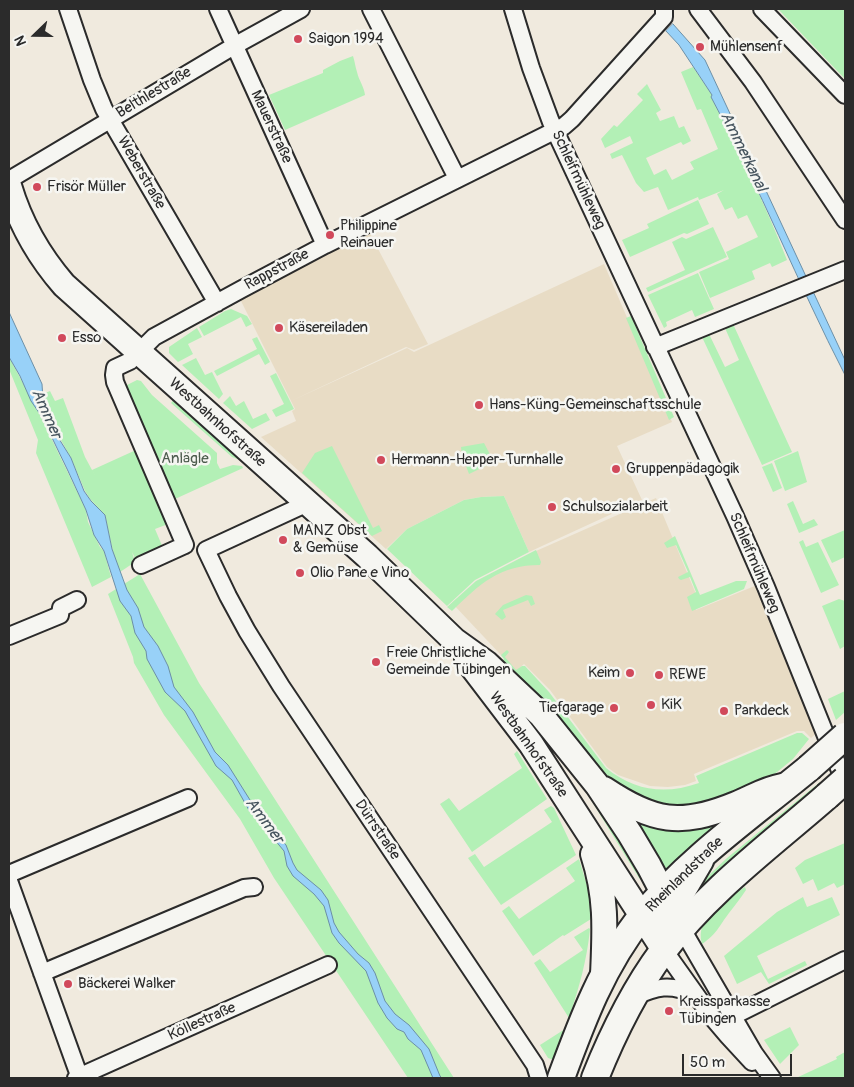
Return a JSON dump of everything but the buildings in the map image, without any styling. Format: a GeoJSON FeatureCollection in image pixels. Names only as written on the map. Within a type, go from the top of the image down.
{"type":"FeatureCollection","features":[{"type":"Feature","properties":{"kind":"main road","name":"Westbahnhofstraße"},"geometry":{"type":"LineString","coordinates":[[9,186],[22,222],[46,263],[64,284],[138,353],[367,556],[454,640],[486,663],[541,715],[598,786],[630,834],[672,911]]}},
{"type":"Feature","properties":{"kind":"main road","name":"Westbahnhofstraße"},"geometry":{"type":"LineString","coordinates":[[454,640],[480,679],[530,744],[642,916]]}},
{"type":"Feature","properties":{"kind":"main road","name":"Rheinlandstraße"},"geometry":{"type":"LineString","coordinates":[[595,1078],[615,1029],[633,997],[664,950],[682,874],[845,736]]}},
{"type":"Feature","properties":{"kind":"main road"},"geometry":{"type":"LineString","coordinates":[[598,786],[643,812],[660,817],[692,818],[736,804],[767,789],[788,784]]}},
{"type":"Feature","properties":{"kind":"main road","name":"Rheinlandstraße"},"geometry":{"type":"LineString","coordinates":[[561,1078],[590,1001],[603,975],[642,916],[672,911],[732,879],[839,786]]}},
{"type":"Feature","properties":{"kind":"main road"},"geometry":{"type":"LineString","coordinates":[[584,826],[599,873],[602,890],[605,926],[603,975]]}},
{"type":"Feature","properties":{"kind":"main road"},"geometry":{"type":"LineString","coordinates":[[642,916],[664,950]]}},
{"type":"Feature","properties":{"kind":"street","name":"Weberstraße"},"geometry":{"type":"LineString","coordinates":[[68,9],[92,80],[110,120],[217,303]]}},
{"type":"Feature","properties":{"kind":"street","name":"Mauerstraße"},"geometry":{"type":"LineString","coordinates":[[218,9],[325,245]]}},
{"type":"Feature","properties":{"kind":"street","name":"Belthlestraße"},"geometry":{"type":"LineString","coordinates":[[9,180],[234,46],[301,9]]}},
{"type":"Feature","properties":{"kind":"street"},"geometry":{"type":"LineString","coordinates":[[370,9],[457,178]]}},
{"type":"Feature","properties":{"kind":"street","name":"Schleifmühleweg"},"geometry":{"type":"LineString","coordinates":[[512,9],[531,68],[555,131],[766,587],[839,786]]}},
{"type":"Feature","properties":{"kind":"street","name":"Rappstraße"},"geometry":{"type":"LineString","coordinates":[[185,545],[115,382],[115,368],[126,364],[154,337],[217,303],[325,245],[555,131],[572,119],[664,17],[664,9]]}},
{"type":"Feature","properties":{"kind":"street"},"geometry":{"type":"LineString","coordinates":[[698,9],[753,82],[845,220]]}},
{"type":"Feature","properties":{"kind":"street"},"geometry":{"type":"LineString","coordinates":[[762,9],[845,95]]}},
{"type":"Feature","properties":{"kind":"street"},"geometry":{"type":"LineString","coordinates":[[655,347],[845,270]]}},
{"type":"Feature","properties":{"kind":"street"},"geometry":{"type":"LineString","coordinates":[[141,565],[185,545],[206,550],[297,508],[304,501]]}},
{"type":"Feature","properties":{"kind":"street","name":"Dürrstraße"},"geometry":{"type":"LineString","coordinates":[[206,550],[221,597],[537,1072]]}},
{"type":"Feature","properties":{"kind":"street"},"geometry":{"type":"LineString","coordinates":[[9,636],[60,615],[61,608],[77,600]]}},
{"type":"Feature","properties":{"kind":"street"},"geometry":{"type":"LineString","coordinates":[[9,874],[188,798]]}},
{"type":"Feature","properties":{"kind":"street"},"geometry":{"type":"LineString","coordinates":[[9,881],[78,1078]]}},
{"type":"Feature","properties":{"kind":"street"},"geometry":{"type":"LineString","coordinates":[[42,973],[244,888],[254,887]]}},
{"type":"Feature","properties":{"kind":"street"},"geometry":{"type":"LineString","coordinates":[[672,911],[754,1053],[770,1076]]}},
{"type":"Feature","properties":{"kind":"street"},"geometry":{"type":"LineString","coordinates":[[664,950],[694,994],[746,1057],[770,1076]]}},
{"type":"Feature","properties":{"kind":"street"},"geometry":{"type":"LineString","coordinates":[[733,1016],[845,960]]}},
{"type":"Feature","properties":{"kind":"street","name":"Köllestraße"},"geometry":{"type":"LineString","coordinates":[[78,1078],[328,965]]}},
{"type":"Feature","properties":{"kind":"street"},"geometry":{"type":"LineString","coordinates":[[633,997],[666,987],[683,989],[694,994]]}},
{"type":"Feature","properties":{"kind":"shaded area"},"geometry":{"type":"Polygon","coordinates":[[[366,226],[428,344],[414,350],[406,347],[291,401],[237,293],[366,226]]]}},
{"type":"Feature","properties":{"kind":"shaded area","name":"Hans-Küng-Gemeinschaftsschule"},"geometry":{"type":"Polygon","coordinates":[[[604,264],[672,422],[617,446],[642,500],[529,552],[504,496],[464,500],[407,529],[386,549],[261,437],[296,421],[292,411],[295,409],[291,401],[407,348],[414,352],[604,264]]]}},
{"type":"Feature","properties":{"kind":"shaded area"},"geometry":{"type":"Polygon","coordinates":[[[656,498],[696,594],[690,597],[696,610],[762,583],[821,729],[811,738],[804,731],[797,731],[694,774],[696,781],[685,785],[668,787],[650,786],[618,775],[607,767],[550,690],[524,664],[516,671],[452,603],[476,582],[536,551],[656,498]]]}},
{"type":"Feature","properties":{"kind":"green space"},"geometry":{"type":"Polygon","coordinates":[[[778,9],[845,9],[845,79],[778,9]]]}},
{"type":"Feature","properties":{"kind":"green space"},"geometry":{"type":"Polygon","coordinates":[[[353,56],[365,95],[285,130],[269,95],[323,73],[323,70],[353,56]]]}},
{"type":"Feature","properties":{"kind":"green space"},"geometry":{"type":"Polygon","coordinates":[[[693,67],[712,95],[711,97],[761,198],[787,260],[772,267],[770,263],[752,271],[755,279],[710,298],[699,272],[729,259],[726,252],[758,237],[747,215],[738,219],[732,207],[725,210],[717,194],[724,190],[699,200],[698,197],[668,210],[658,187],[644,192],[636,183],[622,155],[612,159],[610,154],[633,143],[630,136],[605,148],[601,139],[614,125],[617,127],[643,100],[637,94],[647,84],[661,110],[656,113],[660,121],[674,116],[679,128],[684,126],[691,141],[683,145],[681,142],[646,158],[654,175],[666,169],[672,180],[694,169],[690,162],[718,149],[701,109],[697,110],[681,72],[693,67]]]}},
{"type":"Feature","properties":{"kind":"green space"},"geometry":{"type":"Polygon","coordinates":[[[698,200],[709,224],[630,257],[622,240],[649,228],[647,224],[698,200]]]}},
{"type":"Feature","properties":{"kind":"green space"},"geometry":{"type":"Polygon","coordinates":[[[713,227],[727,257],[648,292],[646,288],[685,270],[672,242],[682,237],[686,239],[713,227]]]}},
{"type":"Feature","properties":{"kind":"green space"},"geometry":{"type":"Polygon","coordinates":[[[698,273],[714,309],[695,317],[692,310],[666,322],[667,326],[664,328],[648,295],[698,273]]]}},
{"type":"Feature","properties":{"kind":"green space"},"geometry":{"type":"Polygon","coordinates":[[[231,309],[247,316],[252,324],[246,327],[241,317],[204,336],[199,327],[231,309]]]}},
{"type":"Feature","properties":{"kind":"green space"},"geometry":{"type":"Polygon","coordinates":[[[631,316],[674,417],[669,420],[626,318],[631,316]]]}},
{"type":"Feature","properties":{"kind":"green space"},"geometry":{"type":"Polygon","coordinates":[[[733,324],[792,452],[762,465],[702,337],[709,334],[725,367],[739,360],[725,328],[733,324]]]}},
{"type":"Feature","properties":{"kind":"green space"},"geometry":{"type":"Polygon","coordinates":[[[197,328],[202,337],[188,344],[193,354],[178,362],[169,353],[169,347],[197,328]]]}},
{"type":"Feature","properties":{"kind":"green space"},"geometry":{"type":"Polygon","coordinates":[[[257,337],[270,362],[265,365],[259,354],[217,376],[214,371],[257,349],[252,339],[257,337]]]}},
{"type":"Feature","properties":{"kind":"green space"},"geometry":{"type":"Polygon","coordinates":[[[9,357],[41,417],[86,510],[88,522],[100,547],[104,551],[111,577],[92,587],[36,453],[38,440],[9,369],[9,357]]]}},
{"type":"Feature","properties":{"kind":"green space"},"geometry":{"type":"Polygon","coordinates":[[[196,358],[205,375],[212,372],[223,394],[219,399],[182,365],[196,358]]]}},
{"type":"Feature","properties":{"kind":"green space"},"geometry":{"type":"Polygon","coordinates":[[[276,373],[294,409],[276,417],[272,410],[284,404],[270,376],[276,373]]]}},
{"type":"Feature","properties":{"kind":"green space","name":"Anlägle"},"geometry":{"type":"Polygon","coordinates":[[[137,380],[141,381],[152,395],[217,453],[217,463],[220,469],[233,465],[242,466],[243,468],[175,499],[123,387],[137,380]]]}},
{"type":"Feature","properties":{"kind":"green space"},"geometry":{"type":"Polygon","coordinates":[[[50,391],[55,401],[63,398],[85,457],[92,470],[136,450],[168,524],[155,529],[163,548],[136,560],[132,552],[135,562],[120,572],[114,557],[105,515],[85,491],[44,401],[43,394],[50,391]]]}},
{"type":"Feature","properties":{"kind":"green space"},"geometry":{"type":"Polygon","coordinates":[[[230,396],[236,406],[244,401],[253,419],[266,413],[270,420],[252,429],[223,403],[230,396]]]}},
{"type":"Feature","properties":{"kind":"green space"},"geometry":{"type":"Polygon","coordinates":[[[175,398],[242,457],[240,460],[232,457],[171,403],[175,398]]]}},
{"type":"Feature","properties":{"kind":"green space"},"geometry":{"type":"Polygon","coordinates":[[[484,443],[494,462],[469,474],[461,447],[484,443]]]}},
{"type":"Feature","properties":{"kind":"green space"},"geometry":{"type":"Polygon","coordinates":[[[332,446],[373,528],[379,525],[382,531],[372,536],[302,473],[315,453],[332,446]]]}},
{"type":"Feature","properties":{"kind":"green space"},"geometry":{"type":"Polygon","coordinates":[[[798,451],[807,482],[785,491],[774,461],[798,451]]]}},
{"type":"Feature","properties":{"kind":"green space"},"geometry":{"type":"Polygon","coordinates":[[[772,463],[782,488],[773,492],[762,467],[772,463]]]}},
{"type":"Feature","properties":{"kind":"green space"},"geometry":{"type":"Polygon","coordinates":[[[504,496],[529,552],[475,580],[447,606],[387,549],[407,529],[464,500],[504,496]]]}},
{"type":"Feature","properties":{"kind":"green space"},"geometry":{"type":"Polygon","coordinates":[[[793,501],[803,524],[814,519],[818,525],[799,533],[787,504],[793,501]]]}},
{"type":"Feature","properties":{"kind":"green space"},"geometry":{"type":"Polygon","coordinates":[[[845,530],[845,557],[832,563],[821,540],[845,530]]]}},
{"type":"Feature","properties":{"kind":"green space"},"geometry":{"type":"Polygon","coordinates":[[[675,536],[700,595],[736,581],[747,581],[744,589],[692,611],[687,597],[696,592],[690,577],[681,580],[678,577],[688,572],[676,545],[667,548],[664,543],[675,536]]]}},
{"type":"Feature","properties":{"kind":"green space"},"geometry":{"type":"Polygon","coordinates":[[[803,540],[806,547],[818,542],[839,585],[821,593],[799,542],[803,540]]]}},
{"type":"Feature","properties":{"kind":"green space"},"geometry":{"type":"Polygon","coordinates":[[[536,550],[541,562],[540,565],[513,568],[502,572],[472,592],[452,611],[447,607],[476,581],[536,550]]]}},
{"type":"Feature","properties":{"kind":"green space"},"geometry":{"type":"Polygon","coordinates":[[[140,574],[199,683],[454,1078],[408,1078],[274,878],[240,819],[164,715],[134,663],[108,594],[140,574]]]}},
{"type":"Feature","properties":{"kind":"green space"},"geometry":{"type":"Polygon","coordinates":[[[526,595],[532,596],[535,604],[531,606],[528,600],[503,610],[506,617],[502,620],[495,614],[503,605],[526,595]]]}},
{"type":"Feature","properties":{"kind":"green space"},"geometry":{"type":"Polygon","coordinates":[[[839,599],[845,601],[845,646],[840,649],[822,606],[839,599]]]}},
{"type":"Feature","properties":{"kind":"green space"},"geometry":{"type":"Polygon","coordinates":[[[507,650],[509,652],[505,657],[516,670],[525,666],[549,692],[606,768],[628,782],[639,786],[662,790],[686,787],[699,783],[696,776],[797,733],[802,733],[809,739],[793,759],[766,781],[718,804],[659,811],[611,784],[501,663],[504,659],[501,655],[507,650]]]}},
{"type":"Feature","properties":{"kind":"green space"},"geometry":{"type":"Polygon","coordinates":[[[845,691],[845,712],[836,720],[828,699],[845,691]]]}},
{"type":"Feature","properties":{"kind":"green space"},"geometry":{"type":"Polygon","coordinates":[[[517,751],[547,799],[472,852],[440,804],[449,798],[459,811],[522,768],[514,754],[517,751]]]}},
{"type":"Feature","properties":{"kind":"green space"},"geometry":{"type":"Polygon","coordinates":[[[572,769],[591,787],[647,885],[639,878],[572,769]]]}},
{"type":"Feature","properties":{"kind":"green space"},"geometry":{"type":"Polygon","coordinates":[[[820,782],[823,787],[698,893],[695,891],[727,858],[820,782]]]}},
{"type":"Feature","properties":{"kind":"green space"},"geometry":{"type":"Polygon","coordinates":[[[551,806],[554,808],[576,855],[501,905],[468,858],[475,854],[484,867],[552,822],[544,810],[551,806]]]}},
{"type":"Feature","properties":{"kind":"green space"},"geometry":{"type":"Polygon","coordinates":[[[631,820],[656,827],[678,829],[725,822],[666,876],[631,820]]]}},
{"type":"Feature","properties":{"kind":"green space"},"geometry":{"type":"Polygon","coordinates":[[[845,843],[845,884],[837,888],[834,883],[818,891],[813,879],[803,884],[795,868],[805,860],[845,843]]]}},
{"type":"Feature","properties":{"kind":"green space"},"geometry":{"type":"Polygon","coordinates":[[[579,859],[589,892],[591,919],[563,935],[533,956],[502,911],[509,906],[519,919],[575,881],[566,868],[579,859]]]}},
{"type":"Feature","properties":{"kind":"green space"},"geometry":{"type":"Polygon","coordinates":[[[745,887],[746,890],[717,930],[702,944],[701,934],[707,917],[721,903],[745,887]]]}},
{"type":"Feature","properties":{"kind":"green space"},"geometry":{"type":"Polygon","coordinates":[[[803,897],[807,907],[832,897],[840,915],[757,956],[768,979],[805,961],[807,965],[769,984],[761,972],[737,984],[724,956],[777,912],[803,897]]]}},
{"type":"Feature","properties":{"kind":"green space"},"geometry":{"type":"Polygon","coordinates":[[[589,928],[585,963],[569,1018],[534,963],[540,959],[550,972],[583,950],[574,937],[589,928]]]}},
{"type":"Feature","properties":{"kind":"green space"},"geometry":{"type":"Polygon","coordinates":[[[790,1027],[799,1045],[780,1064],[764,1040],[790,1027]]]}},
{"type":"Feature","properties":{"kind":"green space"},"geometry":{"type":"Polygon","coordinates":[[[565,1029],[554,1060],[548,1058],[540,1045],[565,1029]]]}},
{"type":"Feature","properties":{"kind":"green space"},"geometry":{"type":"Polygon","coordinates":[[[845,1052],[845,1078],[796,1078],[837,1059],[836,1057],[845,1052]]]}},
{"type":"Feature","properties":{"kind":"water","name":"Ammerkanal"},"geometry":{"type":"Polygon","coordinates":[[[673,24],[705,60],[845,360],[845,375],[746,166],[711,97],[712,95],[679,45],[666,31],[673,24]]]}},
{"type":"Feature","properties":{"kind":"water","name":"Ammer"},"geometry":{"type":"Polygon","coordinates":[[[9,312],[42,384],[43,400],[56,434],[71,458],[84,491],[105,515],[112,549],[127,590],[138,608],[144,627],[158,646],[168,666],[174,687],[193,712],[215,752],[228,765],[250,800],[273,825],[276,834],[286,845],[297,870],[321,890],[328,900],[334,923],[339,932],[358,954],[369,963],[375,973],[385,1001],[429,1049],[442,1078],[433,1078],[421,1050],[387,1018],[378,1003],[366,971],[332,933],[324,906],[314,894],[293,876],[287,866],[284,851],[274,839],[268,825],[250,812],[232,780],[216,766],[185,711],[165,692],[147,659],[146,651],[135,633],[131,616],[120,601],[104,551],[94,535],[86,510],[68,471],[42,417],[31,401],[9,357],[9,312]]]}},
{"type":"Feature","properties":{"kind":"place","name":"Saigon 1994"},"geometry":{"type":"Point","coordinates":[298,39]}},
{"type":"Feature","properties":{"kind":"place","name":"Mühlensenf"},"geometry":{"type":"Point","coordinates":[700,47]}},
{"type":"Feature","properties":{"kind":"place","name":"Frisör Müller"},"geometry":{"type":"Point","coordinates":[37,187]}},
{"type":"Feature","properties":{"kind":"place","name":"Philippine Reinauer"},"geometry":{"type":"Point","coordinates":[330,235]}},
{"type":"Feature","properties":{"kind":"place","name":"Käsereiladen"},"geometry":{"type":"Point","coordinates":[279,328]}},
{"type":"Feature","properties":{"kind":"place","name":"Esso"},"geometry":{"type":"Point","coordinates":[62,338]}},
{"type":"Feature","properties":{"kind":"place","name":"Hans-Küng-Gemeinschaftsschule"},"geometry":{"type":"Point","coordinates":[479,405]}},
{"type":"Feature","properties":{"kind":"place","name":"Hermann-Hepper-Turnhalle"},"geometry":{"type":"Point","coordinates":[381,460]}},
{"type":"Feature","properties":{"kind":"place","name":"Gruppenpädagogik"},"geometry":{"type":"Point","coordinates":[616,469]}},
{"type":"Feature","properties":{"kind":"place","name":"Schulsozialarbeit"},"geometry":{"type":"Point","coordinates":[552,507]}},
{"type":"Feature","properties":{"kind":"place","name":"MANZ Obst & Gemüse"},"geometry":{"type":"Point","coordinates":[283,540]}},
{"type":"Feature","properties":{"kind":"place","name":"Olio Pane e Vino"},"geometry":{"type":"Point","coordinates":[300,573]}},
{"type":"Feature","properties":{"kind":"place","name":"Freie Christliche Gemeinde Tübingen"},"geometry":{"type":"Point","coordinates":[376,662]}},
{"type":"Feature","properties":{"kind":"place","name":"Keim"},"geometry":{"type":"Point","coordinates":[630,673]}},
{"type":"Feature","properties":{"kind":"place","name":"REWE"},"geometry":{"type":"Point","coordinates":[659,675]}},
{"type":"Feature","properties":{"kind":"place","name":"KiK"},"geometry":{"type":"Point","coordinates":[651,705]}},
{"type":"Feature","properties":{"kind":"place","name":"Tiefgarage"},"geometry":{"type":"Point","coordinates":[614,708]}},
{"type":"Feature","properties":{"kind":"place","name":"Parkdeck"},"geometry":{"type":"Point","coordinates":[724,711]}},
{"type":"Feature","properties":{"kind":"place","name":"Bäckerei Walker"},"geometry":{"type":"Point","coordinates":[68,984]}},
{"type":"Feature","properties":{"kind":"place","name":"Kreissparkasse Tübingen"},"geometry":{"type":"Point","coordinates":[669,1011]}}]}
